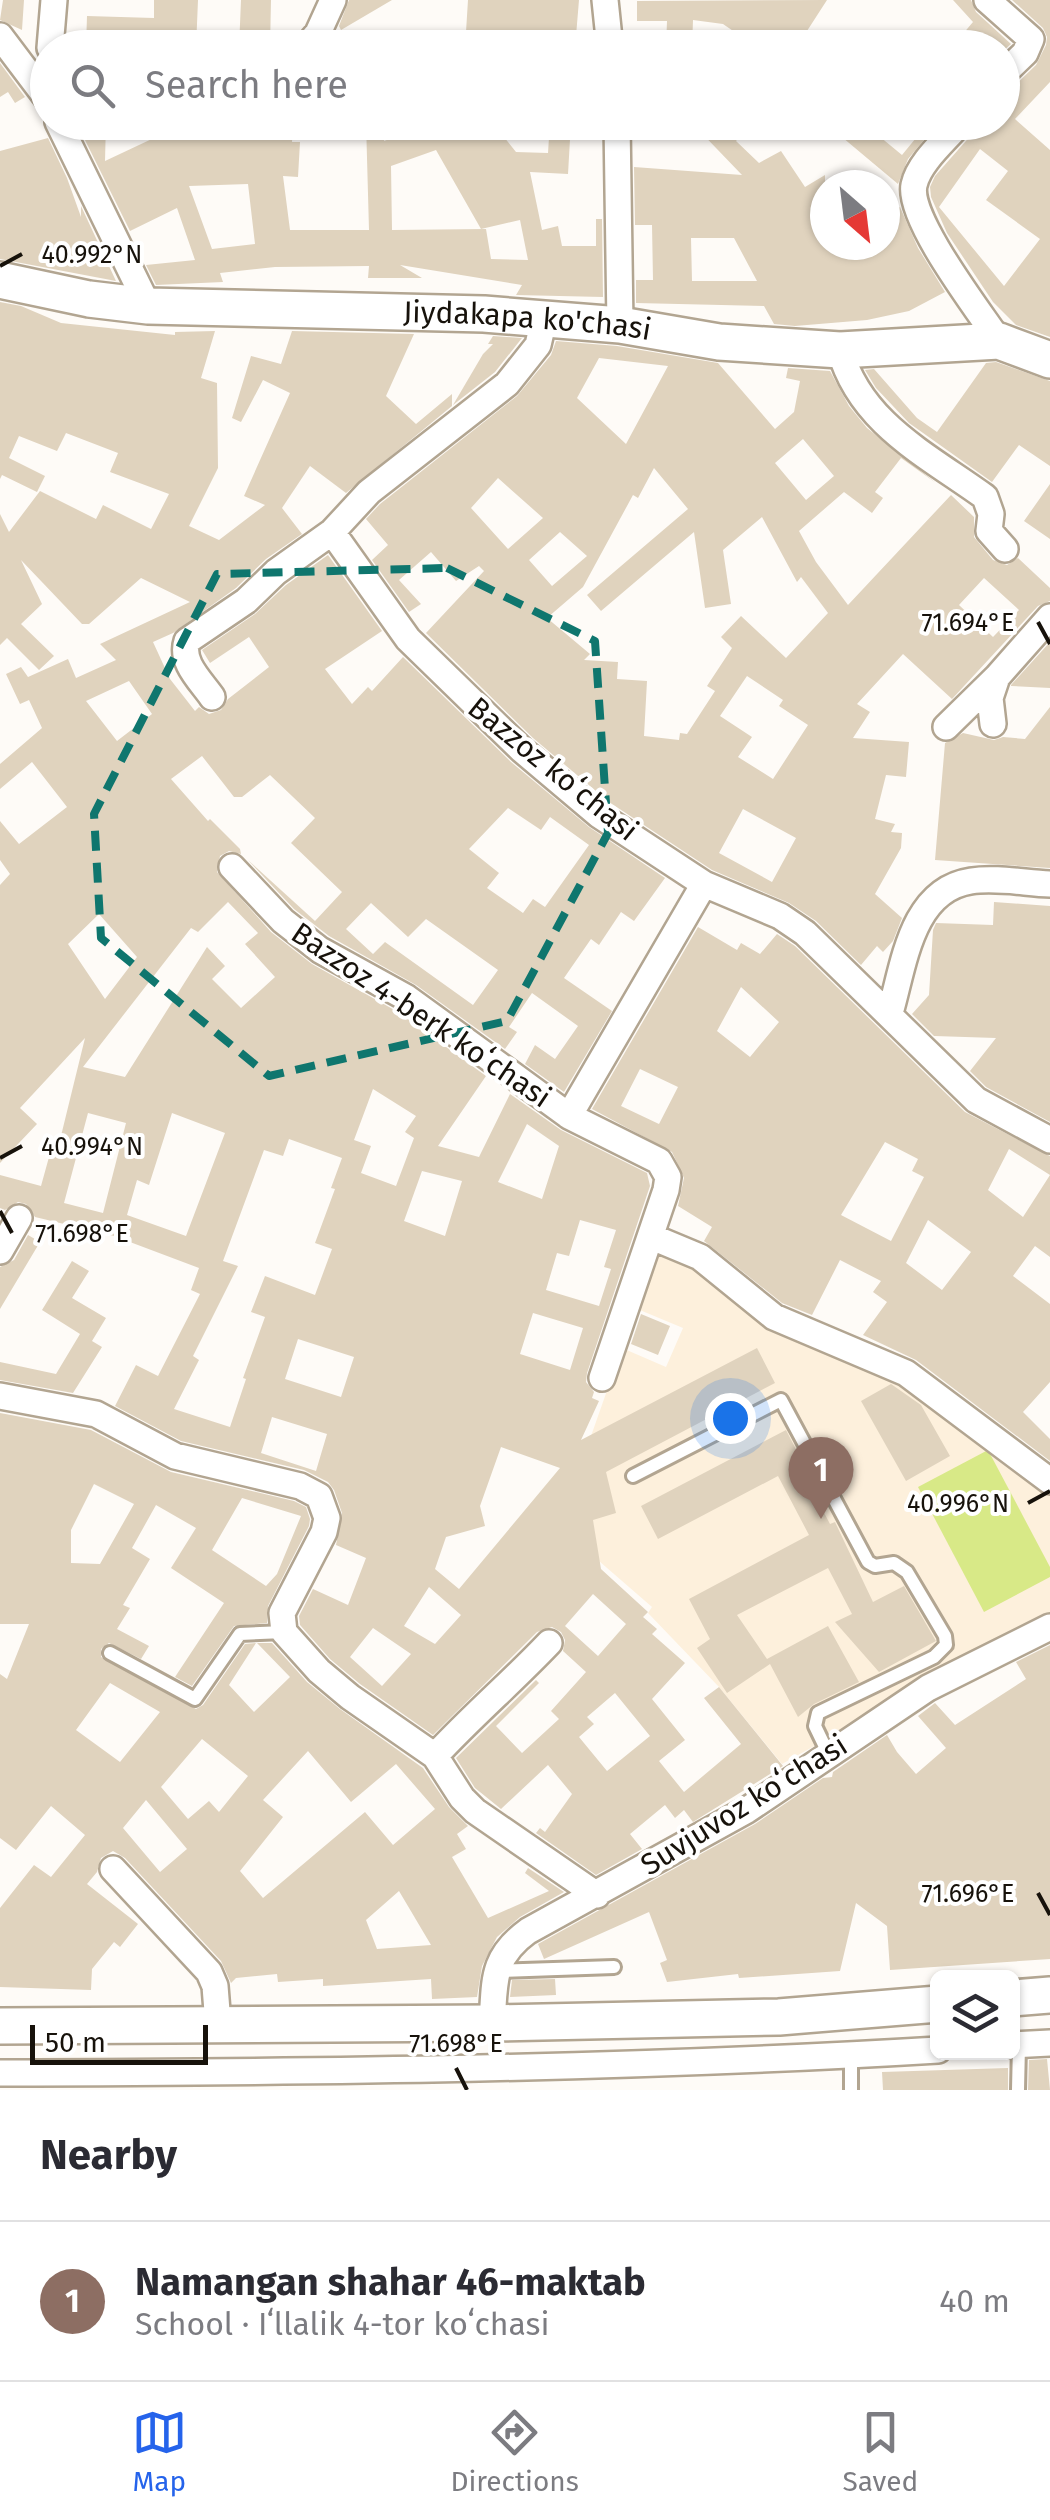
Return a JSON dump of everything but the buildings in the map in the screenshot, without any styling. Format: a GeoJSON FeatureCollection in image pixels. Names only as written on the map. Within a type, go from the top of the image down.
{"type":"FeatureCollection","features":[{"type":"Feature","properties":{"kind":"street"},"geometry":{"type":"LineString","coordinates":[[52,30],[54,0]]}},
{"type":"Feature","properties":{"kind":"street"},"geometry":{"type":"LineString","coordinates":[[320,30],[333,0]]}},
{"type":"Feature","properties":{"kind":"street"},"geometry":{"type":"LineString","coordinates":[[605,0],[608,30]]}},
{"type":"Feature","properties":{"kind":"street"},"geometry":{"type":"LineString","coordinates":[[987,0],[1041,47]]}},
{"type":"Feature","properties":{"kind":"street"},"geometry":{"type":"LineString","coordinates":[[0,36],[30,72]]}},
{"type":"Feature","properties":{"kind":"street"},"geometry":{"type":"LineString","coordinates":[[67,140],[148,306]]}},
{"type":"Feature","properties":{"kind":"street"},"geometry":{"type":"LineString","coordinates":[[617,140],[620,325]]}},
{"type":"Feature","properties":{"kind":"street"},"geometry":{"type":"LineString","coordinates":[[946,140],[920,170],[913,196],[935,246],[999,342]]}},
{"type":"Feature","properties":{"kind":"street","name":"Jiydakapa ko'chasi"},"geometry":{"type":"LineString","coordinates":[[0,280],[89,299],[148,306],[366,310],[544,319],[620,325],[719,342],[840,350],[999,342],[1050,360]]}},
{"type":"Feature","properties":{"kind":"street"},"geometry":{"type":"LineString","coordinates":[[212,697],[186,660],[184,650],[188,641],[246,601],[276,572],[332,532],[369,492],[507,384],[538,344],[544,319]]}},
{"type":"Feature","properties":{"kind":"street"},"geometry":{"type":"LineString","coordinates":[[840,350],[854,389],[898,436],[985,498],[991,514],[989,532],[1005,549]]}},
{"type":"Feature","properties":{"kind":"street","name":"Bazzoz koʻchasi"},"geometry":{"type":"LineString","coordinates":[[332,532],[408,639],[459,692],[599,815],[704,884],[793,924],[890,1013],[976,1100],[1050,1140]]}},
{"type":"Feature","properties":{"kind":"street"},"geometry":{"type":"LineString","coordinates":[[946,728],[1050,617]]}},
{"type":"Feature","properties":{"kind":"street"},"geometry":{"type":"LineString","coordinates":[[993,724],[990,698],[997,676]]}},
{"type":"Feature","properties":{"kind":"street","name":"Bazzoz 4-berk koʻchasi"},"geometry":{"type":"LineString","coordinates":[[232,868],[304,939],[407,998],[570,1116],[659,1161],[665,1168],[666,1190],[652,1237],[602,1378]]}},
{"type":"Feature","properties":{"kind":"street"},"geometry":{"type":"LineString","coordinates":[[890,1013],[915,928],[926,905],[940,893],[974,880],[1050,884]]}},
{"type":"Feature","properties":{"kind":"street","name":"Bazzoz 4-berk koʻchasi"},"geometry":{"type":"LineString","coordinates":[[570,1116],[704,884]]}},
{"type":"Feature","properties":{"kind":"street"},"geometry":{"type":"LineString","coordinates":[[0,1250],[19,1218]]}},
{"type":"Feature","properties":{"kind":"street"},"geometry":{"type":"LineString","coordinates":[[652,1237],[700,1257],[774,1317],[906,1373],[1050,1482]]}},
{"type":"Feature","properties":{"kind":"street"},"geometry":{"type":"LineString","coordinates":[[0,1396],[96,1414],[175,1456],[312,1490],[323,1502],[328,1518],[282,1612],[284,1632],[319,1672],[435,1756],[475,1811],[597,1896]]}},
{"type":"Feature","properties":{"kind":"street","name":"Suvjuvoz koʻchasi"},"geometry":{"type":"LineString","coordinates":[[495,1972],[513,1942],[747,1810],[928,1688],[1050,1627]]}},
{"type":"Feature","properties":{"kind":"street"},"geometry":{"type":"LineString","coordinates":[[435,1756],[478,1710],[498,1698],[550,1642]]}},
{"type":"Feature","properties":{"kind":"street"},"geometry":{"type":"LineString","coordinates":[[112,1868],[209,1972],[215,1986],[218,2024]]}},
{"type":"Feature","properties":{"kind":"street"},"geometry":{"type":"LineString","coordinates":[[492,2023],[495,1972]]}},
{"type":"Feature","properties":{"kind":"street"},"geometry":{"type":"LineString","coordinates":[[1020,1997],[1050,1995]]}},
{"type":"Feature","properties":{"kind":"street"},"geometry":{"type":"LineString","coordinates":[[0,2026],[779,2017],[930,2005]]}},
{"type":"Feature","properties":{"kind":"street"},"geometry":{"type":"LineString","coordinates":[[1020,2045],[1050,2043]]}},
{"type":"Feature","properties":{"kind":"street"},"geometry":{"type":"LineString","coordinates":[[0,2072],[159,2081],[930,2050]]}},
{"type":"Feature","properties":{"kind":"lane"},"geometry":{"type":"LineString","coordinates":[[632,1476],[781,1400],[868,1562],[875,1566],[894,1562],[907,1572],[945,1636],[946,1645],[934,1656],[818,1713],[815,1726],[828,1754]]}},
{"type":"Feature","properties":{"kind":"lane"},"geometry":{"type":"LineString","coordinates":[[110,1652],[194,1699],[240,1634],[284,1632]]}},
{"type":"Feature","properties":{"kind":"lane"},"geometry":{"type":"LineString","coordinates":[[495,1972],[614,1966]]}},
{"type":"Feature","properties":{"kind":"lane"},"geometry":{"type":"LineString","coordinates":[[852,2055],[852,2090]]}},
{"type":"Feature","properties":{"kind":"lane"},"geometry":{"type":"LineString","coordinates":[[1017,2060],[1018,2090]]}},
{"type":"Feature","properties":{"kind":"highlighted area"},"geometry":{"type":"Polygon","coordinates":[[[447,568],[595,641],[608,833],[507,1021],[269,1076],[101,938],[94,814],[217,574],[447,568]]]}},
{"type":"Feature","properties":{"kind":"shaded area"},"geometry":{"type":"Polygon","coordinates":[[[657,1246],[905,1376],[1027,1473],[1050,1495],[1050,1615],[782,1764],[719,1687],[648,1613],[652,1607],[599,1561],[588,1491],[591,1436],[622,1348],[666,1367],[683,1328],[635,1308],[657,1246]]]}},
{"type":"Feature","properties":{"kind":"green space"},"geometry":{"type":"Polygon","coordinates":[[[988,1450],[1050,1567],[1050,1577],[984,1612],[918,1487],[988,1450]]]}},
{"type":"Feature","properties":{"kind":"place","name":"Namangan shahar 46-maktab"},"geometry":{"type":"Point","coordinates":[821,1519]}}]}
